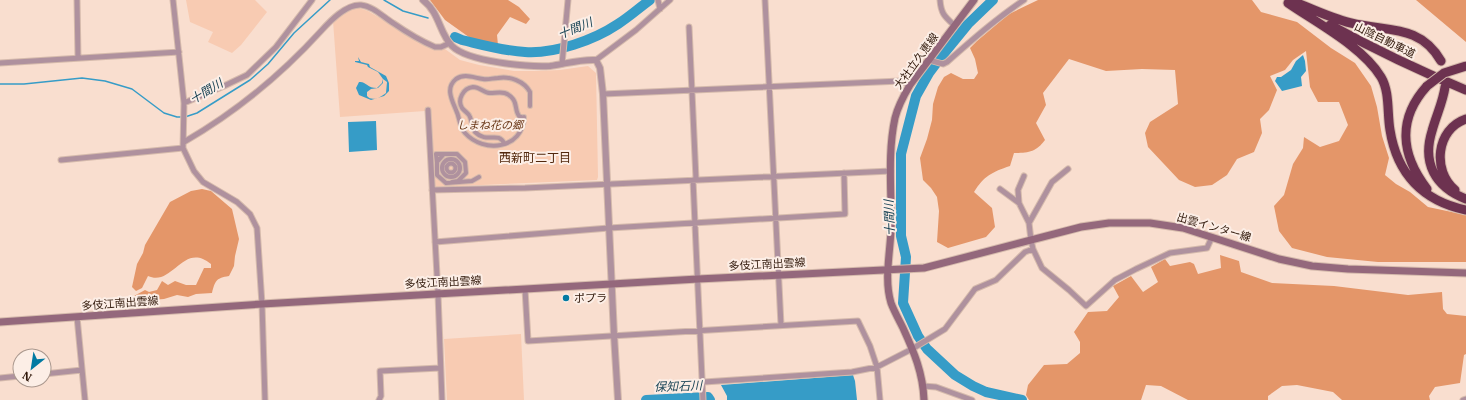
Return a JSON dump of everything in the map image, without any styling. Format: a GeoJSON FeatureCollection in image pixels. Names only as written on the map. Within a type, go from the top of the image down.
{"type":"FeatureCollection","features":[{"type":"Feature","properties":{"kind":"highway","name":"山陰自動車道"},"geometry":{"type":"LineString","coordinates":[[1288,1],[1362,42],[1443,83],[1466,90]]}},
{"type":"Feature","properties":{"kind":"highway"},"geometry":{"type":"LineString","coordinates":[[1288,1],[1338,19],[1363,25],[1397,30],[1415,36],[1430,45],[1441,61]]}},
{"type":"Feature","properties":{"kind":"highway"},"geometry":{"type":"LineString","coordinates":[[1288,1],[1352,47],[1371,63],[1381,78],[1386,94],[1391,136],[1394,148],[1405,173],[1423,191],[1437,200],[1452,207],[1466,210]]}},
{"type":"Feature","properties":{"kind":"highway"},"geometry":{"type":"LineString","coordinates":[[1437,200],[1428,191],[1415,171],[1407,152],[1406,133],[1410,113],[1419,94],[1427,86],[1444,73],[1466,66]]}},
{"type":"Feature","properties":{"kind":"highway"},"geometry":{"type":"LineString","coordinates":[[1443,83],[1442,104],[1429,141],[1430,161],[1432,171],[1442,186],[1466,199]]}},
{"type":"Feature","properties":{"kind":"highway"},"geometry":{"type":"LineString","coordinates":[[1466,119],[1449,132],[1444,139],[1439,154],[1440,163],[1446,179],[1451,187],[1466,199]]}},
{"type":"Feature","properties":{"kind":"main road","name":"大社立久恵線"},"geometry":{"type":"LineString","coordinates":[[924,400],[920,372],[912,349],[891,304],[888,290],[891,231],[891,150],[896,116],[910,85],[974,0]]}},
{"type":"Feature","properties":{"kind":"main road","name":"出雲インター線"},"geometry":{"type":"LineString","coordinates":[[888,270],[916,269],[947,263],[1081,227],[1109,223],[1150,223],[1183,228],[1279,259],[1312,266],[1348,269],[1466,273]]}},
{"type":"Feature","properties":{"kind":"main road","name":"多伎江南出雲線"},"geometry":{"type":"LineString","coordinates":[[0,322],[262,304],[698,279],[888,270]]}},
{"type":"Feature","properties":{"kind":"street"},"geometry":{"type":"LineString","coordinates":[[77,0],[78,58]]}},
{"type":"Feature","properties":{"kind":"street"},"geometry":{"type":"LineString","coordinates":[[173,0],[184,103],[183,148],[194,171],[203,182],[237,202],[250,214],[257,228],[262,304],[264,400]]}},
{"type":"Feature","properties":{"kind":"street"},"geometry":{"type":"LineString","coordinates":[[184,103],[247,75],[276,47],[312,0]]}},
{"type":"Feature","properties":{"kind":"street"},"geometry":{"type":"LineString","coordinates":[[423,0],[435,12],[450,42],[464,54],[531,66],[596,60],[636,30],[670,0]]}},
{"type":"Feature","properties":{"kind":"street"},"geometry":{"type":"LineString","coordinates":[[562,64],[568,0]]}},
{"type":"Feature","properties":{"kind":"street"},"geometry":{"type":"LineString","coordinates":[[658,0],[660,9]]}},
{"type":"Feature","properties":{"kind":"street"},"geometry":{"type":"LineString","coordinates":[[765,0],[781,325]]}},
{"type":"Feature","properties":{"kind":"street"},"geometry":{"type":"LineString","coordinates":[[940,0],[941,10],[944,16],[955,26]]}},
{"type":"Feature","properties":{"kind":"street"},"geometry":{"type":"LineString","coordinates":[[929,60],[943,64],[947,62],[979,34],[1024,0]]}},
{"type":"Feature","properties":{"kind":"street"},"geometry":{"type":"LineString","coordinates":[[184,142],[210,127],[265,86],[298,57],[328,23],[344,10],[353,6],[366,6],[404,30],[435,47],[441,47],[450,42]]}},
{"type":"Feature","properties":{"kind":"street"},"geometry":{"type":"LineString","coordinates":[[689,27],[699,331],[704,382],[704,400]]}},
{"type":"Feature","properties":{"kind":"street"},"geometry":{"type":"LineString","coordinates":[[0,62],[179,52]]}},
{"type":"Feature","properties":{"kind":"street"},"geometry":{"type":"LineString","coordinates":[[596,60],[600,68],[603,94],[618,400]]}},
{"type":"Feature","properties":{"kind":"street"},"geometry":{"type":"LineString","coordinates":[[504,143],[502,140],[498,137],[482,138],[475,132],[470,116],[463,110],[461,105],[461,97],[469,88],[476,87],[488,93],[505,93],[514,101],[519,116],[524,117],[524,125],[519,135],[511,141],[497,145],[486,145],[469,137],[462,129],[450,96],[452,86],[456,80],[464,76],[483,80],[503,78],[514,80],[523,84],[530,92],[530,106]]}},
{"type":"Feature","properties":{"kind":"street"},"geometry":{"type":"LineString","coordinates":[[603,94],[901,81],[910,85]]}},
{"type":"Feature","properties":{"kind":"street"},"geometry":{"type":"LineString","coordinates":[[428,110],[442,400]]}},
{"type":"Feature","properties":{"kind":"street"},"geometry":{"type":"LineString","coordinates":[[61,160],[183,148]]}},
{"type":"Feature","properties":{"kind":"street"},"geometry":{"type":"LineString","coordinates":[[437,162],[436,154],[444,154]]}},
{"type":"Feature","properties":{"kind":"street"},"geometry":{"type":"LineString","coordinates":[[437,162],[444,154]]}},
{"type":"Feature","properties":{"kind":"street"},"geometry":{"type":"LineString","coordinates":[[444,154],[452,166],[458,181],[446,183],[437,175],[452,166]]}},
{"type":"Feature","properties":{"kind":"street"},"geometry":{"type":"LineString","coordinates":[[441,178],[464,154]]}},
{"type":"Feature","properties":{"kind":"street"},"geometry":{"type":"LineString","coordinates":[[440,158],[466,173],[466,182]]}},
{"type":"Feature","properties":{"kind":"street"},"geometry":{"type":"LineString","coordinates":[[437,162],[452,166],[471,166]]}},
{"type":"Feature","properties":{"kind":"street"},"geometry":{"type":"LineString","coordinates":[[452,166],[452,182]]}},
{"type":"Feature","properties":{"kind":"street"},"geometry":{"type":"LineString","coordinates":[[1029,223],[1052,182],[1068,169]]}},
{"type":"Feature","properties":{"kind":"street"},"geometry":{"type":"LineString","coordinates":[[432,190],[607,184],[891,171]]}},
{"type":"Feature","properties":{"kind":"street"},"geometry":{"type":"LineString","coordinates":[[434,242],[609,228],[845,214],[844,173]]}},
{"type":"Feature","properties":{"kind":"street"},"geometry":{"type":"LineString","coordinates":[[1018,203],[1018,190],[1024,176]]}},
{"type":"Feature","properties":{"kind":"street"},"geometry":{"type":"LineString","coordinates":[[452,182],[466,182],[480,177]]}},
{"type":"Feature","properties":{"kind":"street"},"geometry":{"type":"LineString","coordinates":[[1000,189],[1018,203],[1029,223],[1033,249],[1042,268],[1086,306],[1115,280],[1170,253],[1207,248],[1212,237]]}},
{"type":"Feature","properties":{"kind":"street"},"geometry":{"type":"LineString","coordinates":[[704,382],[852,372],[876,367],[912,349],[945,329],[975,289],[996,280],[1025,252],[1033,249]]}},
{"type":"Feature","properties":{"kind":"street"},"geometry":{"type":"LineString","coordinates":[[525,289],[528,341],[858,321],[870,346],[876,367],[880,400]]}},
{"type":"Feature","properties":{"kind":"street"},"geometry":{"type":"LineString","coordinates":[[77,317],[85,400]]}},
{"type":"Feature","properties":{"kind":"street"},"geometry":{"type":"LineString","coordinates":[[379,400],[381,396],[380,371],[440,368]]}},
{"type":"Feature","properties":{"kind":"street"},"geometry":{"type":"LineString","coordinates":[[52,373],[82,370]]}},
{"type":"Feature","properties":{"kind":"street"},"geometry":{"type":"LineString","coordinates":[[0,378],[12,377]]}},
{"type":"Feature","properties":{"kind":"street"},"geometry":{"type":"LineString","coordinates":[[923,386],[936,387],[972,400]]}},
{"type":"Feature","properties":{"kind":"green space"},"geometry":{"type":"Polygon","coordinates":[[[186,0],[255,0],[267,12],[241,45],[232,53],[208,42],[213,32],[190,22],[186,0]]]}},
{"type":"Feature","properties":{"kind":"green space","name":"しまね花の郷"},"geometry":{"type":"Polygon","coordinates":[[[356,7],[368,11],[424,44],[437,49],[445,49],[460,60],[479,65],[514,71],[560,70],[588,66],[596,73],[597,180],[436,187],[434,185],[431,113],[425,111],[340,117],[333,21],[348,10],[356,7]]]}},
{"type":"Feature","properties":{"kind":"green space"},"geometry":{"type":"Polygon","coordinates":[[[521,334],[524,400],[447,400],[444,339],[521,334]]]}},
{"type":"Feature","properties":{"kind":"shaded area"},"geometry":{"type":"Polygon","coordinates":[[[430,0],[508,0],[519,7],[530,19],[526,24],[510,17],[497,35],[498,45],[473,40],[445,20],[430,0]]]}},
{"type":"Feature","properties":{"kind":"shaded area"},"geometry":{"type":"Polygon","coordinates":[[[1038,0],[1252,0],[1261,12],[1297,22],[1331,48],[1355,63],[1371,86],[1377,107],[1382,136],[1389,158],[1385,175],[1396,184],[1410,192],[1428,207],[1466,215],[1466,262],[1378,262],[1327,257],[1292,248],[1279,231],[1274,206],[1284,195],[1293,164],[1303,148],[1304,137],[1320,147],[1339,141],[1348,125],[1339,102],[1318,102],[1310,87],[1306,51],[1293,60],[1285,70],[1270,76],[1277,90],[1269,110],[1260,119],[1262,133],[1254,152],[1237,159],[1227,175],[1212,185],[1195,187],[1179,180],[1148,147],[1145,133],[1150,122],[1178,104],[1175,70],[1142,69],[1106,71],[1069,59],[1043,93],[1046,105],[1036,123],[1045,140],[1032,151],[1014,153],[1010,166],[989,175],[981,182],[974,192],[992,208],[995,227],[986,237],[948,248],[937,242],[939,211],[937,197],[923,180],[920,158],[932,120],[933,104],[938,87],[944,77],[951,73],[963,79],[974,79],[978,73],[975,59],[970,48],[1009,14],[1038,0]]]}},
{"type":"Feature","properties":{"kind":"shaded area"},"geometry":{"type":"Polygon","coordinates":[[[1416,0],[1466,0],[1466,42],[1416,0]]]}},
{"type":"Feature","properties":{"kind":"shaded area"},"geometry":{"type":"Polygon","coordinates":[[[202,189],[211,191],[232,209],[239,239],[234,266],[229,276],[221,278],[217,281],[212,293],[196,294],[188,297],[177,295],[164,299],[135,300],[134,296],[145,290],[149,292],[157,290],[162,281],[168,285],[175,281],[186,285],[196,285],[204,268],[211,268],[211,264],[201,258],[193,258],[185,261],[164,276],[157,278],[148,276],[142,288],[136,291],[132,287],[137,264],[143,253],[145,245],[170,202],[191,191],[202,189]]]}},
{"type":"Feature","properties":{"kind":"shaded area"},"geometry":{"type":"Polygon","coordinates":[[[1220,255],[1239,261],[1241,272],[1272,283],[1334,286],[1408,295],[1442,292],[1443,309],[1447,314],[1466,316],[1466,354],[1464,355],[1460,383],[1435,387],[1429,396],[1430,400],[1342,400],[1333,392],[1297,385],[1282,386],[1268,396],[1268,400],[1188,400],[1161,386],[1146,385],[1141,400],[1029,400],[1026,395],[1028,385],[1044,365],[1067,364],[1080,353],[1080,342],[1074,332],[1088,312],[1107,311],[1119,297],[1113,286],[1131,276],[1143,292],[1158,282],[1151,267],[1165,259],[1170,266],[1190,262],[1194,264],[1198,274],[1221,268],[1220,255]]]}},
{"type":"Feature","properties":{"kind":"water"},"geometry":{"type":"Polygon","coordinates":[[[1303,55],[1306,71],[1301,77],[1302,86],[1282,91],[1275,81],[1277,77],[1281,77],[1291,70],[1296,61],[1303,55]]]}},
{"type":"Feature","properties":{"kind":"water"},"geometry":{"type":"Polygon","coordinates":[[[358,57],[361,62],[369,64],[370,67],[386,76],[389,83],[389,91],[384,96],[371,100],[359,95],[356,88],[359,82],[377,88],[382,83],[383,79],[378,72],[368,67],[367,65],[355,62],[359,61],[358,57]],[[383,79],[383,83],[378,88],[371,89],[367,92],[367,96],[374,99],[384,95],[386,93],[387,82],[383,79]]]}},
{"type":"Feature","properties":{"kind":"water"},"geometry":{"type":"Polygon","coordinates":[[[376,121],[377,150],[349,152],[348,122],[376,121]]]}},
{"type":"Feature","properties":{"kind":"water"},"geometry":{"type":"Polygon","coordinates":[[[853,375],[857,400],[727,400],[727,396],[721,385],[853,375]]]}},
{"type":"Feature","properties":{"kind":"waterway","name":"十間川"},"geometry":{"type":"LineString","coordinates":[[185,117],[197,113],[250,80],[268,64],[294,33],[330,0]]}},
{"type":"Feature","properties":{"kind":"waterway","name":"十間川"},"geometry":{"type":"LineString","coordinates":[[384,0],[403,11],[428,18]]}},
{"type":"Feature","properties":{"kind":"waterway","name":"十間川"},"geometry":{"type":"LineString","coordinates":[[455,37],[494,48],[525,52],[549,51],[574,45],[608,30],[650,0]]}},
{"type":"Feature","properties":{"kind":"waterway","name":"十間川"},"geometry":{"type":"LineString","coordinates":[[993,0],[968,24],[941,57],[929,73],[916,96],[901,154],[901,236],[906,257],[903,303],[918,336],[927,349],[955,375],[986,392],[1022,400]]}},
{"type":"Feature","properties":{"kind":"waterway","name":"十間川"},"geometry":{"type":"LineString","coordinates":[[0,84],[24,84],[82,78],[105,81],[132,89],[164,113],[182,117]]}},
{"type":"Feature","properties":{"kind":"waterway","name":"保知石川"},"geometry":{"type":"LineString","coordinates":[[646,400],[708,397],[710,400]]}},
{"type":"Feature","properties":{"kind":"place","name":"ポプラ"},"geometry":{"type":"Point","coordinates":[566,298]}},
{"type":"Feature","properties":{"kind":"district","name":"西新町二丁目"},"geometry":{"type":"Point","coordinates":[535,157]}}]}
